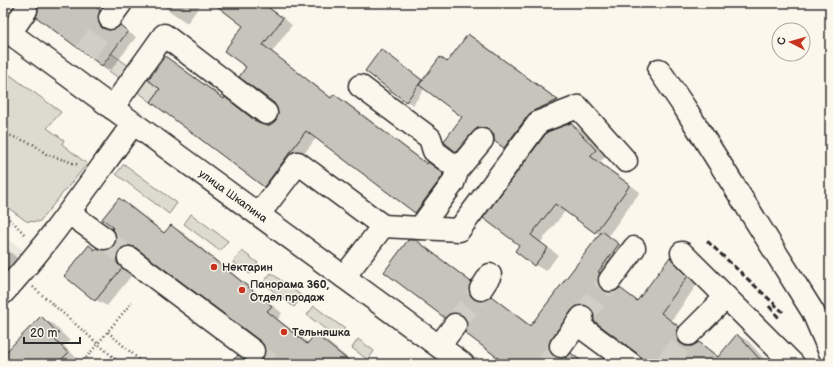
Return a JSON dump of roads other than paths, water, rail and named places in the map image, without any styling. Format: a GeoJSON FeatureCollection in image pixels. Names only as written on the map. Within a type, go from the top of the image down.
{"type":"FeatureCollection","features":[{"type":"Feature","properties":{"kind":"main road"},"geometry":{"type":"LineString","coordinates":[[7,30],[26,10]]}},
{"type":"Feature","properties":{"kind":"main road","name":"улица Шкапина"},"geometry":{"type":"LineString","coordinates":[[7,30],[463,364]]}},
{"type":"Feature","properties":{"kind":"main road"},"geometry":{"type":"LineString","coordinates":[[112,108],[164,34],[266,113]]}},
{"type":"Feature","properties":{"kind":"main road"},"geometry":{"type":"LineString","coordinates":[[660,70],[813,312],[830,352]]}},
{"type":"Feature","properties":{"kind":"main road"},"geometry":{"type":"LineString","coordinates":[[360,86],[430,138],[434,151],[458,169]]}},
{"type":"Feature","properties":{"kind":"main road"},"geometry":{"type":"LineString","coordinates":[[259,214],[298,163],[383,226],[459,230],[539,122],[578,107],[626,161]]}},
{"type":"Feature","properties":{"kind":"main road"},"geometry":{"type":"LineString","coordinates":[[3,294],[20,275],[69,212],[134,124]]}},
{"type":"Feature","properties":{"kind":"main road"},"geometry":{"type":"LineString","coordinates":[[420,228],[453,183],[458,169],[482,140]]}},
{"type":"Feature","properties":{"kind":"main road"},"geometry":{"type":"LineString","coordinates":[[69,212],[104,238]]}},
{"type":"Feature","properties":{"kind":"main road"},"geometry":{"type":"LineString","coordinates":[[344,277],[383,226]]}},
{"type":"Feature","properties":{"kind":"main road"},"geometry":{"type":"LineString","coordinates":[[610,280],[634,248]]}},
{"type":"Feature","properties":{"kind":"main road"},"geometry":{"type":"LineString","coordinates":[[682,253],[793,364]]}},
{"type":"Feature","properties":{"kind":"main road"},"geometry":{"type":"LineString","coordinates":[[129,258],[254,351]]}},
{"type":"Feature","properties":{"kind":"main road"},"geometry":{"type":"LineString","coordinates":[[689,334],[726,297]]}},
{"type":"Feature","properties":{"kind":"main road"},"geometry":{"type":"LineString","coordinates":[[561,346],[580,320],[631,364]]}},
{"type":"Feature","properties":{"kind":"main road"},"geometry":{"type":"LineString","coordinates":[[439,346],[455,325]]}},
{"type":"Feature","properties":{"kind":"tunnel"},"geometry":{"type":"LineString","coordinates":[[85,53],[110,18]]}},
{"type":"Feature","properties":{"kind":"tunnel"},"geometry":{"type":"LineString","coordinates":[[104,238],[129,258]]}},
{"type":"Feature","properties":{"kind":"tunnel"},"geometry":{"type":"LineString","coordinates":[[582,317],[610,280]]}},
{"type":"Feature","properties":{"kind":"tunnel"},"geometry":{"type":"LineString","coordinates":[[455,325],[481,289]]}},
{"type":"Feature","properties":{"kind":"tunnel"},"geometry":{"type":"LineString","coordinates":[[666,364],[689,334]]}},
{"type":"Feature","properties":{"kind":"tunnel"},"geometry":{"type":"LineString","coordinates":[[547,364],[561,346]]}},
{"type":"Feature","properties":{"kind":"tunnel"},"geometry":{"type":"LineString","coordinates":[[253,351],[270,364]]}},
{"type":"Feature","properties":{"kind":"railway"},"geometry":{"type":"LineString","coordinates":[[707,241],[783,312]]}},
{"type":"Feature","properties":{"kind":"railway"},"geometry":{"type":"LineString","coordinates":[[769,306],[779,318]]}},
{"type":"Feature","properties":{"kind":"place","name":"Нектарин"},"geometry":{"type":"Point","coordinates":[214,267]}},
{"type":"Feature","properties":{"kind":"place","name":"Панорама 360, Отдел продаж"},"geometry":{"type":"Point","coordinates":[242,290]}},
{"type":"Feature","properties":{"kind":"place","name":"Тельняшка"},"geometry":{"type":"Point","coordinates":[284,332]}}]}
